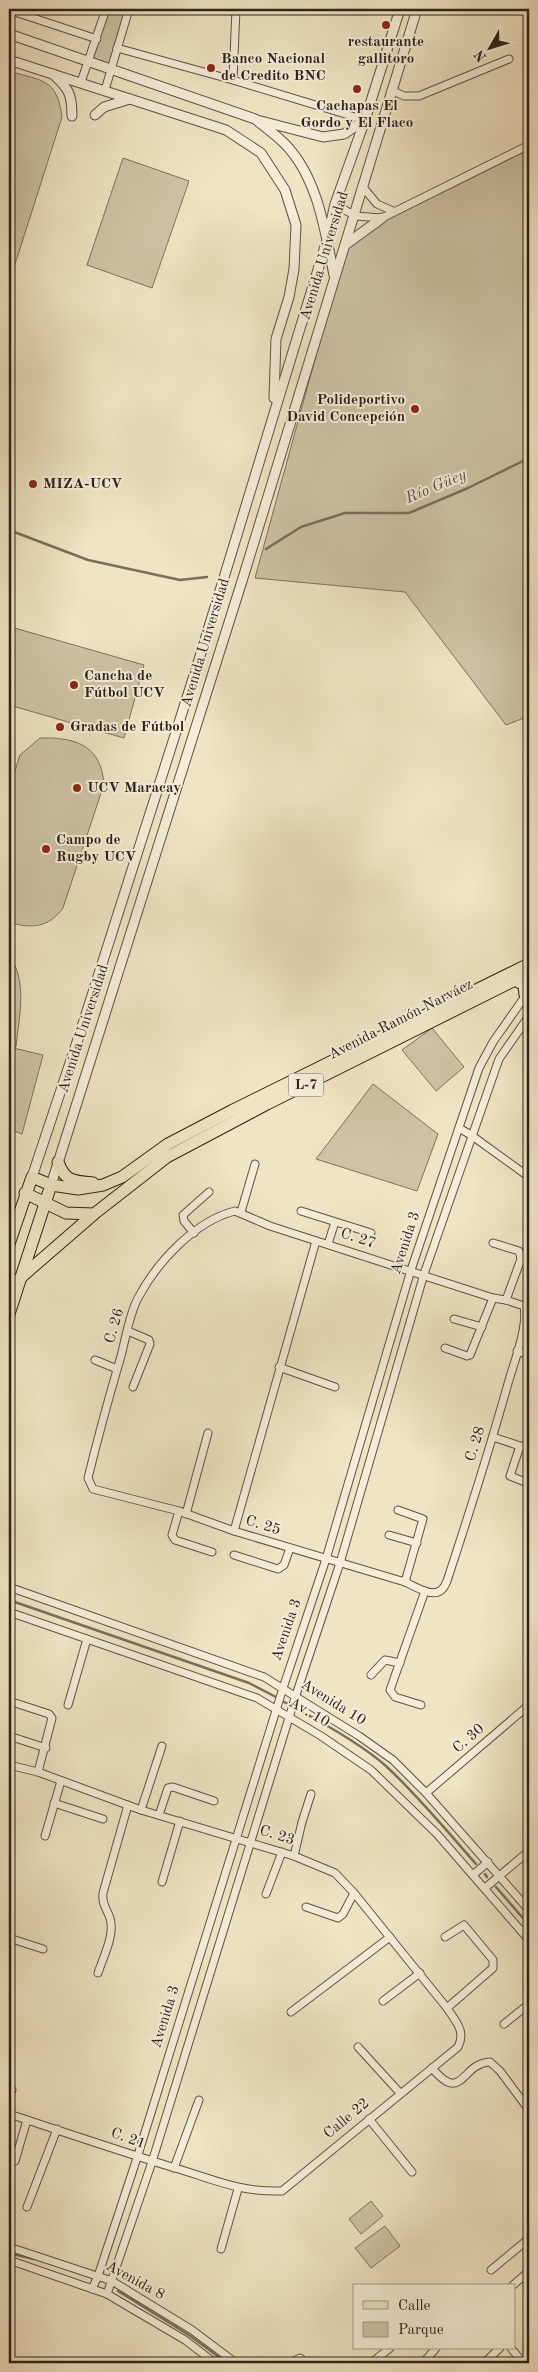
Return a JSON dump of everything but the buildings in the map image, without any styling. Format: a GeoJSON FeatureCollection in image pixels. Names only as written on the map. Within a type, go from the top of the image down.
{"type":"FeatureCollection","features":[{"type":"Feature","properties":{"kind":"main road","name":"Avenida Ramón Narváez"},"geometry":{"type":"LineString","coordinates":[[32,1177],[51,1185],[78,1189],[122,1178],[168,1144],[529,964]]}},
{"type":"Feature","properties":{"kind":"main road","name":"Avenida Ramón Narváez"},"geometry":{"type":"LineString","coordinates":[[19,1279],[94,1214],[167,1157],[267,1104],[529,973]]}},
{"type":"Feature","properties":{"kind":"main road"},"geometry":{"type":"LineString","coordinates":[[515,980],[524,985],[527,992]]}},
{"type":"Feature","properties":{"kind":"main road"},"geometry":{"type":"LineString","coordinates":[[58,1162],[62,1174],[71,1180],[103,1184]]}},
{"type":"Feature","properties":{"kind":"main road","name":"Avenida Universidad"},"geometry":{"type":"LineString","coordinates":[[9,1244],[32,1177]]}},
{"type":"Feature","properties":{"kind":"main road","name":"Avenida Universidad"},"geometry":{"type":"LineString","coordinates":[[9,1314],[51,1185]]}},
{"type":"Feature","properties":{"kind":"main road"},"geometry":{"type":"LineString","coordinates":[[25,1193],[66,1213],[94,1214]]}},
{"type":"Feature","properties":{"kind":"street"},"geometry":{"type":"LineString","coordinates":[[81,82],[106,9]]}},
{"type":"Feature","properties":{"kind":"street"},"geometry":{"type":"LineString","coordinates":[[105,90],[129,9]]}},
{"type":"Feature","properties":{"kind":"street"},"geometry":{"type":"LineString","coordinates":[[232,80],[236,9]]}},
{"type":"Feature","properties":{"kind":"street","name":"Avenida Universidad"},"geometry":{"type":"LineString","coordinates":[[32,1177],[197,666],[274,407],[327,240],[335,204],[366,120],[400,9]]}},
{"type":"Feature","properties":{"kind":"street","name":"Avenida Universidad"},"geometry":{"type":"LineString","coordinates":[[51,1185],[213,672],[344,245],[355,216],[362,186],[417,9]]}},
{"type":"Feature","properties":{"kind":"street"},"geometry":{"type":"LineString","coordinates":[[10,10],[96,39]]}},
{"type":"Feature","properties":{"kind":"street"},"geometry":{"type":"LineString","coordinates":[[9,34],[255,119],[323,137],[344,134],[366,120]]}},
{"type":"Feature","properties":{"kind":"street"},"geometry":{"type":"LineString","coordinates":[[117,48],[366,120]]}},
{"type":"Feature","properties":{"kind":"street"},"geometry":{"type":"LineString","coordinates":[[391,90],[404,96],[419,96],[509,59]]}},
{"type":"Feature","properties":{"kind":"street"},"geometry":{"type":"LineString","coordinates":[[9,60],[226,130],[261,154],[285,190],[296,226],[294,269],[289,297],[276,339],[274,407]]}},
{"type":"Feature","properties":{"kind":"street"},"geometry":{"type":"LineString","coordinates":[[51,72],[64,84],[72,97],[72,116]]}},
{"type":"Feature","properties":{"kind":"street"},"geometry":{"type":"LineString","coordinates":[[95,115],[104,107],[131,99]]}},
{"type":"Feature","properties":{"kind":"street"},"geometry":{"type":"LineString","coordinates":[[255,119],[285,144],[304,168],[316,200],[327,240],[334,278]]}},
{"type":"Feature","properties":{"kind":"street"},"geometry":{"type":"LineString","coordinates":[[344,245],[393,211],[483,169],[529,145]]}},
{"type":"Feature","properties":{"kind":"street"},"geometry":{"type":"LineString","coordinates":[[362,186],[377,204],[393,211]]}},
{"type":"Feature","properties":{"kind":"street"},"geometry":{"type":"LineString","coordinates":[[335,204],[355,216],[382,218]]}},
{"type":"Feature","properties":{"kind":"street"},"geometry":{"type":"LineString","coordinates":[[197,666],[213,672]]}},
{"type":"Feature","properties":{"kind":"street","name":"Avenida 3"},"geometry":{"type":"LineString","coordinates":[[92,2289],[137,2158],[235,1838],[326,1559],[411,1270],[478,1068],[527,992]]}},
{"type":"Feature","properties":{"kind":"street","name":"Avenida 3"},"geometry":{"type":"LineString","coordinates":[[107,2294],[152,2162],[249,1842],[340,1563],[424,1274],[499,1059],[529,1016]]}},
{"type":"Feature","properties":{"kind":"street"},"geometry":{"type":"LineString","coordinates":[[459,1128],[472,1135],[529,1177]]}},
{"type":"Feature","properties":{"kind":"street"},"geometry":{"type":"LineString","coordinates":[[241,1212],[255,1164]]}},
{"type":"Feature","properties":{"kind":"street"},"geometry":{"type":"LineString","coordinates":[[194,1233],[184,1220],[184,1215],[209,1192]]}},
{"type":"Feature","properties":{"kind":"street","name":"C. 26"},"geometry":{"type":"LineString","coordinates":[[88,1478],[137,1300],[151,1276],[194,1233],[222,1214],[235,1211],[241,1212]]}},
{"type":"Feature","properties":{"kind":"street"},"geometry":{"type":"LineString","coordinates":[[301,1211],[371,1233]]}},
{"type":"Feature","properties":{"kind":"street","name":"C. 27"},"geometry":{"type":"LineString","coordinates":[[241,1212],[270,1226],[494,1298],[516,1303]]}},
{"type":"Feature","properties":{"kind":"street"},"geometry":{"type":"LineString","coordinates":[[328,1244],[335,1222]]}},
{"type":"Feature","properties":{"kind":"street"},"geometry":{"type":"LineString","coordinates":[[234,1532],[316,1241]]}},
{"type":"Feature","properties":{"kind":"street"},"geometry":{"type":"LineString","coordinates":[[493,1243],[519,1251],[521,1259],[506,1300]]}},
{"type":"Feature","properties":{"kind":"street"},"geometry":{"type":"LineString","coordinates":[[445,1348],[470,1355],[494,1298]]}},
{"type":"Feature","properties":{"kind":"street","name":"C. 28"},"geometry":{"type":"LineString","coordinates":[[438,1593],[444,1590],[493,1437],[517,1351],[526,1314],[524,1306],[516,1303]]}},
{"type":"Feature","properties":{"kind":"street"},"geometry":{"type":"LineString","coordinates":[[454,1319],[482,1328]]}},
{"type":"Feature","properties":{"kind":"street"},"geometry":{"type":"LineString","coordinates":[[128,1331],[150,1340],[133,1387]]}},
{"type":"Feature","properties":{"kind":"street"},"geometry":{"type":"LineString","coordinates":[[517,1351],[529,1355]]}},
{"type":"Feature","properties":{"kind":"street"},"geometry":{"type":"LineString","coordinates":[[95,1360],[117,1369]]}},
{"type":"Feature","properties":{"kind":"street"},"geometry":{"type":"LineString","coordinates":[[279,1367],[335,1387]]}},
{"type":"Feature","properties":{"kind":"street"},"geometry":{"type":"LineString","coordinates":[[186,1514],[208,1433]]}},
{"type":"Feature","properties":{"kind":"street"},"geometry":{"type":"LineString","coordinates":[[493,1437],[529,1449]]}},
{"type":"Feature","properties":{"kind":"street"},"geometry":{"type":"LineString","coordinates":[[520,1446],[510,1476],[525,1482],[529,1478]]}},
{"type":"Feature","properties":{"kind":"street","name":"C. 25"},"geometry":{"type":"LineString","coordinates":[[88,1478],[93,1490],[178,1511],[234,1532],[405,1582],[425,1592],[438,1593]]}},
{"type":"Feature","properties":{"kind":"street"},"geometry":{"type":"LineString","coordinates":[[398,1510],[423,1519],[405,1582]]}},
{"type":"Feature","properties":{"kind":"street"},"geometry":{"type":"LineString","coordinates":[[178,1511],[172,1535],[175,1540],[212,1552]]}},
{"type":"Feature","properties":{"kind":"street"},"geometry":{"type":"LineString","coordinates":[[389,1535],[417,1543]]}},
{"type":"Feature","properties":{"kind":"street"},"geometry":{"type":"LineString","coordinates":[[234,1555],[278,1570],[284,1565],[290,1548]]}},
{"type":"Feature","properties":{"kind":"street","name":"Avenida 10"},"geometry":{"type":"LineString","coordinates":[[9,1587],[264,1677],[296,1695],[393,1760],[426,1793],[529,1910]]}},
{"type":"Feature","properties":{"kind":"street"},"geometry":{"type":"LineString","coordinates":[[421,1705],[395,1697],[391,1694],[390,1690],[425,1592]]}},
{"type":"Feature","properties":{"kind":"street","name":"Av. 10"},"geometry":{"type":"LineString","coordinates":[[9,1612],[257,1698],[321,1736],[371,1770],[437,1834],[529,1940]]}},
{"type":"Feature","properties":{"kind":"street"},"geometry":{"type":"LineString","coordinates":[[68,1705],[87,1640]]}},
{"type":"Feature","properties":{"kind":"street"},"geometry":{"type":"LineString","coordinates":[[371,1675],[385,1660],[400,1663]]}},
{"type":"Feature","properties":{"kind":"street"},"geometry":{"type":"LineString","coordinates":[[9,1701],[49,1714],[52,1718],[46,1748],[38,1772]]}},
{"type":"Feature","properties":{"kind":"street","name":"C. 30"},"geometry":{"type":"LineString","coordinates":[[426,1793],[529,1705]]}},
{"type":"Feature","properties":{"kind":"street"},"geometry":{"type":"LineString","coordinates":[[9,1736],[46,1748]]}},
{"type":"Feature","properties":{"kind":"street"},"geometry":{"type":"LineString","coordinates":[[141,1810],[162,1746]]}},
{"type":"Feature","properties":{"kind":"street","name":"C. 23"},"geometry":{"type":"LineString","coordinates":[[9,1766],[38,1772],[128,1806],[282,1852],[335,1872],[447,2008],[461,2029],[462,2039]]}},
{"type":"Feature","properties":{"kind":"street"},"geometry":{"type":"LineString","coordinates":[[45,1836],[61,1782]]}},
{"type":"Feature","properties":{"kind":"street"},"geometry":{"type":"LineString","coordinates":[[159,1815],[168,1788],[173,1787],[214,1801]]}},
{"type":"Feature","properties":{"kind":"street"},"geometry":{"type":"LineString","coordinates":[[294,1856],[311,1794]]}},
{"type":"Feature","properties":{"kind":"street"},"geometry":{"type":"LineString","coordinates":[[54,1803],[103,1819]]}},
{"type":"Feature","properties":{"kind":"street"},"geometry":{"type":"LineString","coordinates":[[98,1973],[111,1930],[111,1920],[102,1901],[103,1893],[128,1806]]}},
{"type":"Feature","properties":{"kind":"street"},"geometry":{"type":"LineString","coordinates":[[162,1882],[180,1821]]}},
{"type":"Feature","properties":{"kind":"street"},"geometry":{"type":"LineString","coordinates":[[485,1888],[529,1850]]}},
{"type":"Feature","properties":{"kind":"street"},"geometry":{"type":"LineString","coordinates":[[266,1894],[282,1852]]}},
{"type":"Feature","properties":{"kind":"street"},"geometry":{"type":"LineString","coordinates":[[473,1875],[488,1862]]}},
{"type":"Feature","properties":{"kind":"street"},"geometry":{"type":"LineString","coordinates":[[306,1907],[338,1918],[343,1914],[354,1893]]}},
{"type":"Feature","properties":{"kind":"street"},"geometry":{"type":"LineString","coordinates":[[444,1937],[464,1924],[493,1960],[494,1964],[493,1968],[447,2008]]}},
{"type":"Feature","properties":{"kind":"street"},"geometry":{"type":"LineString","coordinates":[[291,2012],[390,1937]]}},
{"type":"Feature","properties":{"kind":"street"},"geometry":{"type":"LineString","coordinates":[[9,1938],[43,1949]]}},
{"type":"Feature","properties":{"kind":"street"},"geometry":{"type":"LineString","coordinates":[[383,2001],[420,1973]]}},
{"type":"Feature","properties":{"kind":"street"},"geometry":{"type":"LineString","coordinates":[[504,2024],[529,2004]]}},
{"type":"Feature","properties":{"kind":"street","name":"Calle 22"},"geometry":{"type":"LineString","coordinates":[[238,2189],[256,2192],[282,2191],[458,2047],[462,2039]]}},
{"type":"Feature","properties":{"kind":"street"},"geometry":{"type":"LineString","coordinates":[[358,2047],[400,2093]]}},
{"type":"Feature","properties":{"kind":"street"},"geometry":{"type":"LineString","coordinates":[[432,2068],[443,2081],[449,2084],[456,2082],[483,2062],[490,2062],[500,2071],[529,2110]]}},
{"type":"Feature","properties":{"kind":"street"},"geometry":{"type":"LineString","coordinates":[[174,2168],[199,2100]]}},
{"type":"Feature","properties":{"kind":"street","name":"C. 21"},"geometry":{"type":"LineString","coordinates":[[9,2114],[137,2158],[238,2189]]}},
{"type":"Feature","properties":{"kind":"street"},"geometry":{"type":"LineString","coordinates":[[369,2119],[412,2172]]}},
{"type":"Feature","properties":{"kind":"street"},"geometry":{"type":"LineString","coordinates":[[15,2161],[27,2120]]}},
{"type":"Feature","properties":{"kind":"street"},"geometry":{"type":"LineString","coordinates":[[26,2207],[57,2129]]}},
{"type":"Feature","properties":{"kind":"street"},"geometry":{"type":"LineString","coordinates":[[220,2249],[238,2189]]}},
{"type":"Feature","properties":{"kind":"street"},"geometry":{"type":"LineString","coordinates":[[491,2270],[526,2241],[529,2242]]}},
{"type":"Feature","properties":{"kind":"street","name":"Avenida 8"},"geometry":{"type":"LineString","coordinates":[[9,2247],[112,2281],[192,2330],[236,2363]]}},
{"type":"Feature","properties":{"kind":"street","name":"Avenida 8"},"geometry":{"type":"LineString","coordinates":[[9,2260],[107,2294],[185,2340],[214,2363]]}},
{"type":"Feature","properties":{"kind":"street"},"geometry":{"type":"LineString","coordinates":[[514,2284],[529,2271]]}},
{"type":"Feature","properties":{"kind":"street"},"geometry":{"type":"LineString","coordinates":[[371,2363],[387,2350]]}},
{"type":"Feature","properties":{"kind":"street"},"geometry":{"type":"LineString","coordinates":[[423,2363],[434,2350]]}},
{"type":"Feature","properties":{"kind":"street"},"geometry":{"type":"LineString","coordinates":[[484,2363],[498,2350]]}},
{"type":"Feature","properties":{"kind":"street"},"geometry":{"type":"LineString","coordinates":[[512,2350],[520,2362]]}},
{"type":"Feature","properties":{"kind":"street"},"geometry":{"type":"LineString","coordinates":[[290,2363],[300,2358],[306,2363]]}},
{"type":"Feature","properties":{"kind":"green space"},"geometry":{"type":"Polygon","coordinates":[[[109,9],[126,9],[109,64],[93,59],[109,9]]]}},
{"type":"Feature","properties":{"kind":"green space"},"geometry":{"type":"Polygon","coordinates":[[[9,71],[39,80],[52,88],[60,104],[62,117],[9,283],[9,71]]]}},
{"type":"Feature","properties":{"kind":"green space","name":"Polideportivo David Concepción"},"geometry":{"type":"Polygon","coordinates":[[[529,147],[529,716],[506,725],[405,592],[255,578],[348,239],[529,147]]]}},
{"type":"Feature","properties":{"kind":"green space"},"geometry":{"type":"Polygon","coordinates":[[[123,158],[189,181],[152,288],[87,265],[123,158]]]}},
{"type":"Feature","properties":{"kind":"green space","name":"Cancha de Fútbol UCV"},"geometry":{"type":"Polygon","coordinates":[[[11,627],[144,665],[124,738],[9,705],[9,636],[11,627]]]}},
{"type":"Feature","properties":{"kind":"green space","name":"Campo de Rugby UCV"},"geometry":{"type":"Polygon","coordinates":[[[40,738],[64,739],[84,746],[98,760],[104,784],[63,908],[52,920],[39,925],[24,926],[9,922],[9,789],[20,755],[40,738]]]}},
{"type":"Feature","properties":{"kind":"green space"},"geometry":{"type":"Polygon","coordinates":[[[9,955],[19,976],[21,999],[16,1047],[9,1045],[9,955]]]}},
{"type":"Feature","properties":{"kind":"green space"},"geometry":{"type":"Polygon","coordinates":[[[432,1028],[464,1067],[436,1091],[402,1050],[432,1028]]]}},
{"type":"Feature","properties":{"kind":"green space"},"geometry":{"type":"Polygon","coordinates":[[[9,1047],[43,1055],[22,1134],[9,1129],[9,1047]]]}},
{"type":"Feature","properties":{"kind":"green space"},"geometry":{"type":"Polygon","coordinates":[[[373,1084],[438,1134],[417,1191],[316,1159],[373,1084]]]}},
{"type":"Feature","properties":{"kind":"green space"},"geometry":{"type":"Polygon","coordinates":[[[371,2201],[383,2216],[361,2234],[349,2219],[371,2201]]]}},
{"type":"Feature","properties":{"kind":"green space"},"geometry":{"type":"Polygon","coordinates":[[[385,2226],[400,2246],[371,2268],[355,2248],[385,2226]]]}},
{"type":"Feature","properties":{"kind":"waterway","name":"Río Güey"},"geometry":{"type":"LineString","coordinates":[[266,549],[301,527],[345,513],[409,513],[468,488],[529,458]]}},
{"type":"Feature","properties":{"kind":"waterway","name":"Río Güey"},"geometry":{"type":"LineString","coordinates":[[9,530],[88,560],[180,580],[207,577]]}},
{"type":"Feature","properties":{"kind":"waterway"},"geometry":{"type":"LineString","coordinates":[[9,1600],[249,1683],[276,1697]]}},
{"type":"Feature","properties":{"kind":"waterway"},"geometry":{"type":"LineString","coordinates":[[284,1702],[288,1704]]}},
{"type":"Feature","properties":{"kind":"waterway"},"geometry":{"type":"LineString","coordinates":[[297,1709],[355,1743],[387,1767],[422,1802],[476,1864]]}},
{"type":"Feature","properties":{"kind":"waterway"},"geometry":{"type":"LineString","coordinates":[[496,1887],[529,1925]]}},
{"type":"Feature","properties":{"kind":"waterway"},"geometry":{"type":"LineString","coordinates":[[9,2253],[34,2259]]}},
{"type":"Feature","properties":{"kind":"waterway"},"geometry":{"type":"LineString","coordinates":[[118,2291],[189,2335],[227,2363]]}},
{"type":"Feature","properties":{"kind":"place","name":"restaurante gallitoro"},"geometry":{"type":"Point","coordinates":[386,25]}},
{"type":"Feature","properties":{"kind":"place","name":"Banco Nacional de Credito BNC"},"geometry":{"type":"Point","coordinates":[211,68]}},
{"type":"Feature","properties":{"kind":"place","name":"Cachapas El Gordo y El Flaco"},"geometry":{"type":"Point","coordinates":[357,89]}},
{"type":"Feature","properties":{"kind":"place","name":"Polideportivo David Concepción"},"geometry":{"type":"Point","coordinates":[415,409]}},
{"type":"Feature","properties":{"kind":"place","name":"MIZA-UCV"},"geometry":{"type":"Point","coordinates":[33,484]}},
{"type":"Feature","properties":{"kind":"place","name":"Cancha de Fútbol UCV"},"geometry":{"type":"Point","coordinates":[74,685]}},
{"type":"Feature","properties":{"kind":"place","name":"Gradas de Fútbol"},"geometry":{"type":"Point","coordinates":[60,727]}},
{"type":"Feature","properties":{"kind":"place","name":"UCV Maracay"},"geometry":{"type":"Point","coordinates":[77,788]}},
{"type":"Feature","properties":{"kind":"place","name":"Campo de Rugby UCV"},"geometry":{"type":"Point","coordinates":[46,849]}}]}
